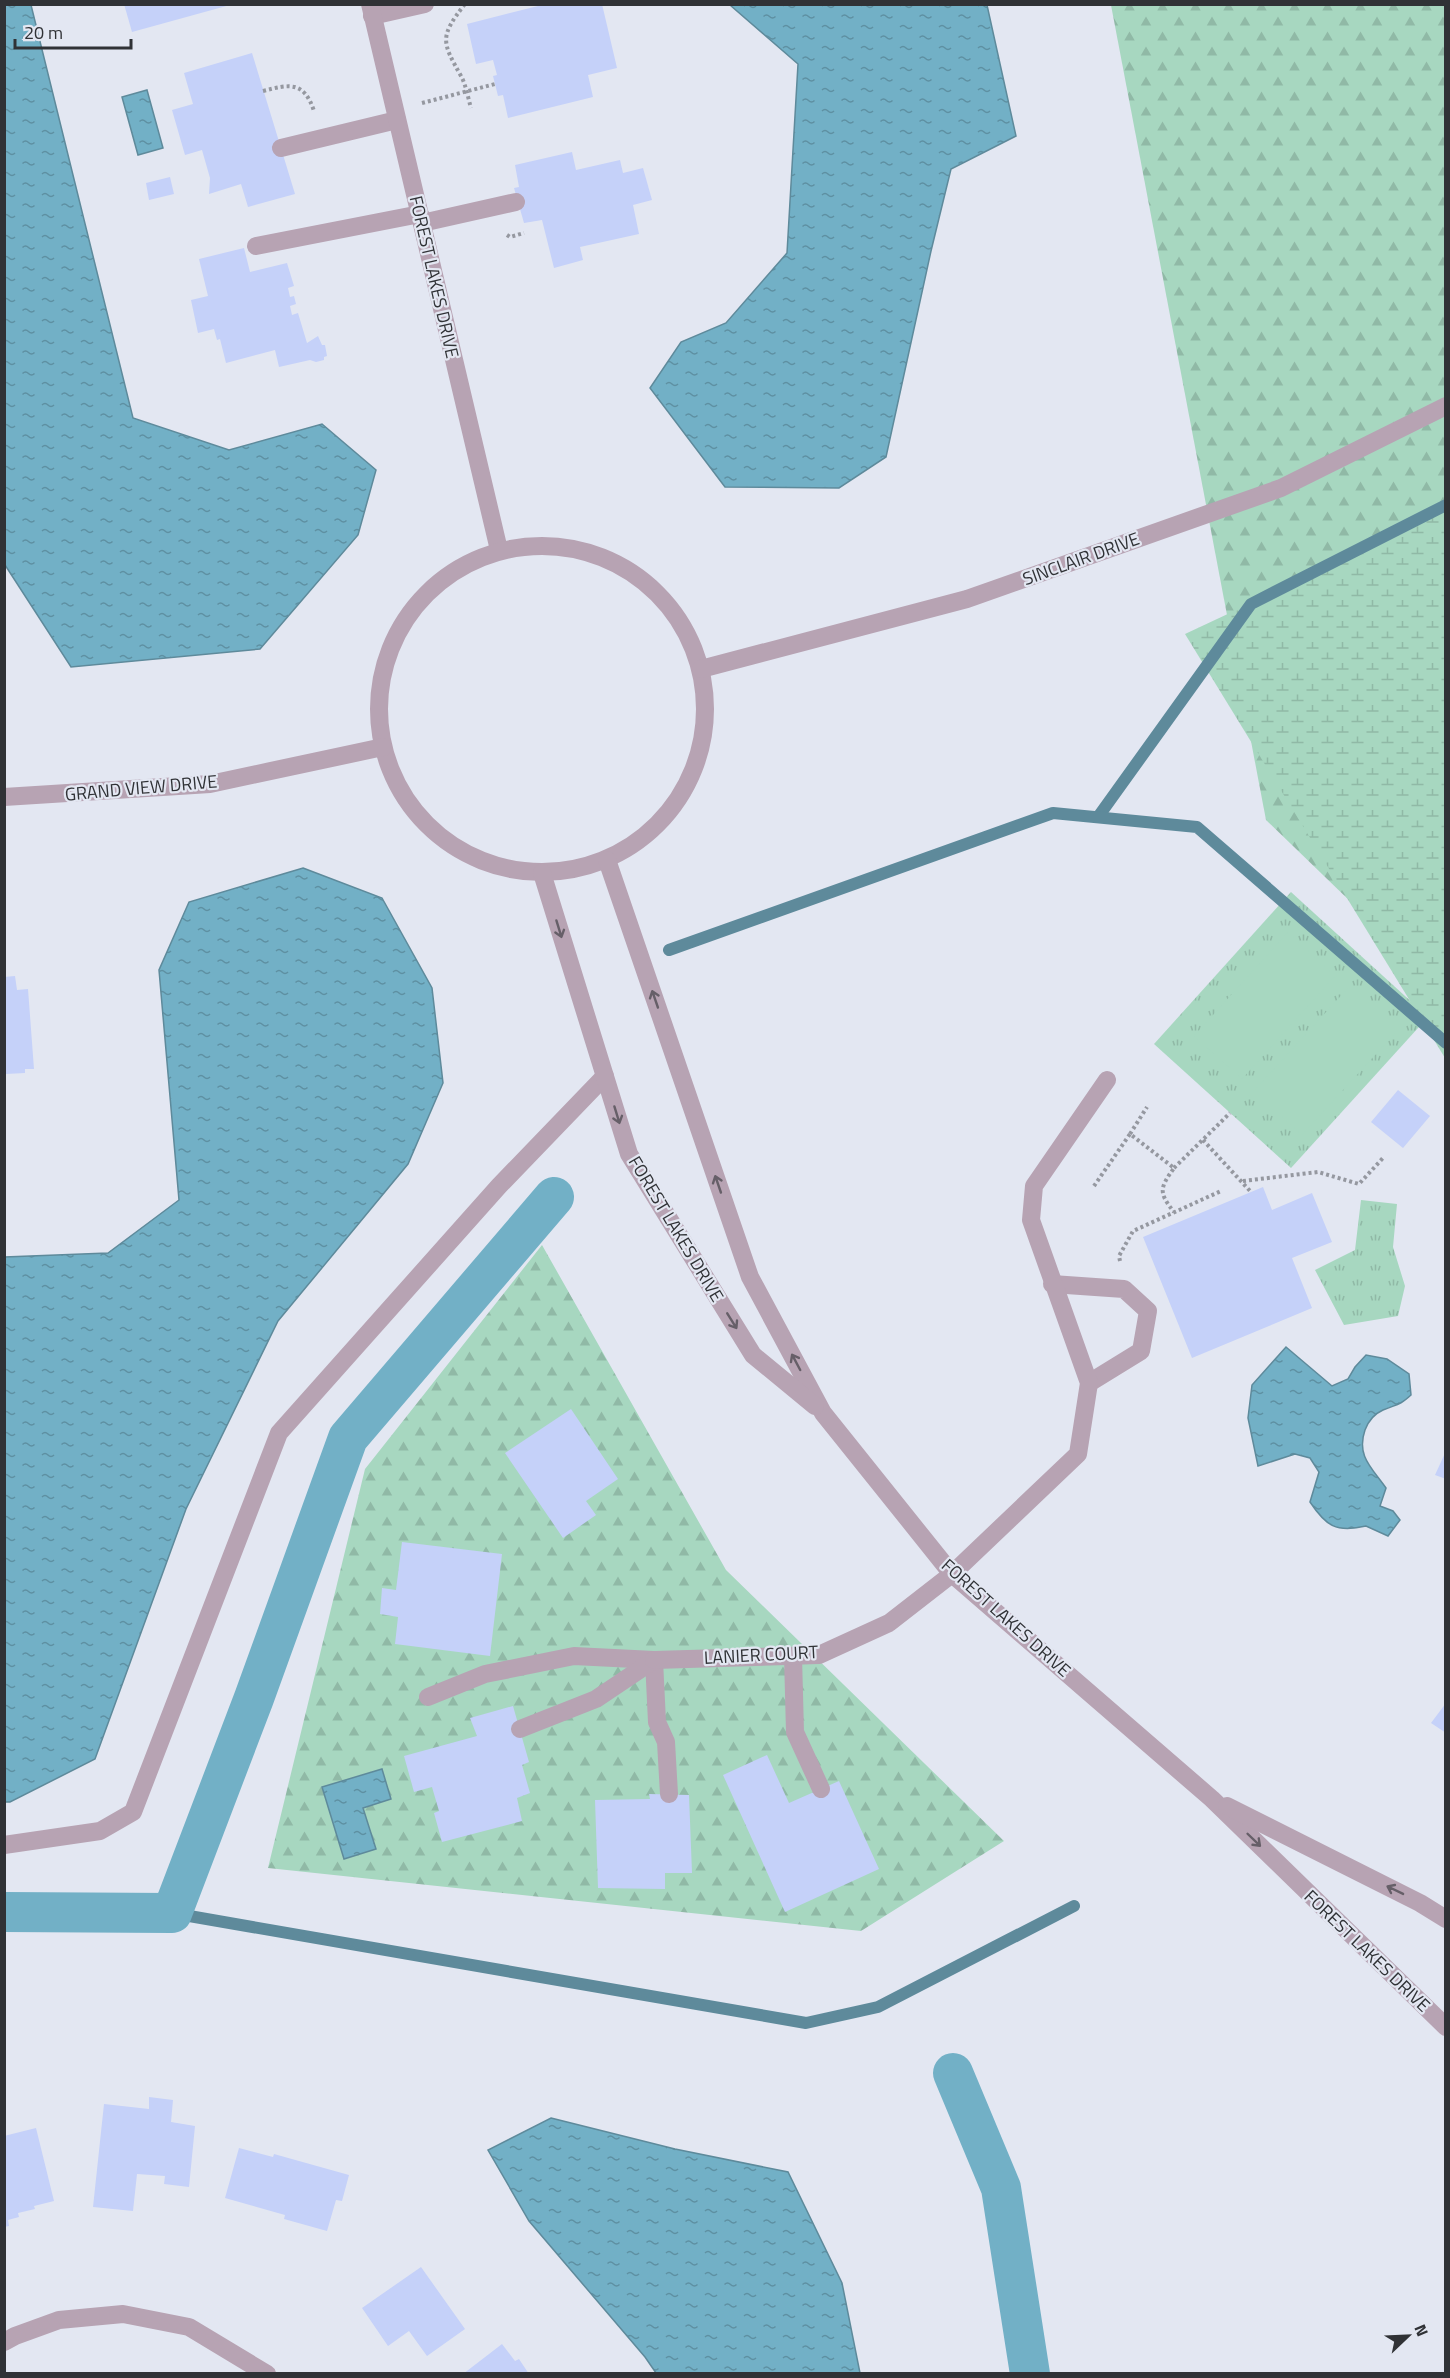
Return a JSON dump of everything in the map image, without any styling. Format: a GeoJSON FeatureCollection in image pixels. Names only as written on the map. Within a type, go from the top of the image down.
{"type":"FeatureCollection","features":[{"type":"Feature","properties":{"kind":"street"},"geometry":{"type":"LineString","coordinates":[[371,10],[425,4]]}},
{"type":"Feature","properties":{"kind":"street","name":"FOREST LAKES DRIVE"},"geometry":{"type":"LineString","coordinates":[[371,10],[499,550]]}},
{"type":"Feature","properties":{"kind":"street"},"geometry":{"type":"LineString","coordinates":[[281,148],[323,138],[396,115]]}},
{"type":"Feature","properties":{"kind":"street"},"geometry":{"type":"LineString","coordinates":[[256,246],[516,202]]}},
{"type":"Feature","properties":{"kind":"street","name":"SINCLAIR DRIVE"},"geometry":{"type":"LineString","coordinates":[[701,669],[978,595],[1281,488],[1446,406]]}},
{"type":"Feature","properties":{"kind":"street"},"geometry":{"type":"LineString","coordinates":[[550,544],[601,555],[646,582],[681,621],[701,669],[706,715],[698,760],[677,802],[646,836],[607,860],[575,870],[542,873],[489,864],[441,838],[405,798],[383,747],[378,697],[390,648],[415,604],[452,570],[499,550],[550,544]]}},
{"type":"Feature","properties":{"kind":"street","name":"GRAND VIEW DRIVE"},"geometry":{"type":"LineString","coordinates":[[4,797],[210,784],[383,747]]}},
{"type":"Feature","properties":{"kind":"street","name":"FOREST LAKES DRIVE"},"geometry":{"type":"LineString","coordinates":[[607,860],[750,1277],[824,1413],[952,1574],[1212,1799],[1446,2028]]}},
{"type":"Feature","properties":{"kind":"street","name":"FOREST LAKES DRIVE"},"geometry":{"type":"LineString","coordinates":[[542,873],[629,1154],[753,1355],[824,1413]]}},
{"type":"Feature","properties":{"kind":"street"},"geometry":{"type":"LineString","coordinates":[[4,1845],[100,1831],[133,1812],[279,1433],[491,1195],[604,1076]]}},
{"type":"Feature","properties":{"kind":"street"},"geometry":{"type":"LineString","coordinates":[[1052,1284],[1124,1289],[1148,1311],[1141,1351],[1089,1383],[1052,1284],[1031,1220],[1034,1186],[1107,1080]]}},
{"type":"Feature","properties":{"kind":"street","name":"LANIER COURT"},"geometry":{"type":"LineString","coordinates":[[428,1697],[485,1674],[574,1656],[654,1660],[819,1655],[889,1623],[952,1574],[1078,1454],[1089,1383]]}},
{"type":"Feature","properties":{"kind":"street"},"geometry":{"type":"LineString","coordinates":[[793,1656],[795,1732],[821,1789]]}},
{"type":"Feature","properties":{"kind":"street"},"geometry":{"type":"LineString","coordinates":[[520,1729],[596,1698],[654,1660]]}},
{"type":"Feature","properties":{"kind":"street"},"geometry":{"type":"LineString","coordinates":[[654,1660],[657,1722],[666,1742],[669,1794]]}},
{"type":"Feature","properties":{"kind":"street","name":"FOREST LAKES DRIVE"},"geometry":{"type":"LineString","coordinates":[[1212,1799],[1420,1903],[1446,1919]]}},
{"type":"Feature","properties":{"kind":"street"},"geometry":{"type":"LineString","coordinates":[[4,2342],[59,2320],[123,2314],[189,2327],[267,2373]]}},
{"type":"Feature","properties":{"kind":"path"},"geometry":{"type":"LineString","coordinates":[[465,4],[452,20],[444,38],[449,57],[463,78],[471,108]]}},
{"type":"Feature","properties":{"kind":"path"},"geometry":{"type":"LineString","coordinates":[[263,91],[289,84],[301,89],[311,101],[323,138]]}},
{"type":"Feature","properties":{"kind":"path"},"geometry":{"type":"LineString","coordinates":[[396,115],[495,84]]}},
{"type":"Feature","properties":{"kind":"path"},"geometry":{"type":"LineString","coordinates":[[1094,1186],[1147,1107]]}},
{"type":"Feature","properties":{"kind":"path"},"geometry":{"type":"LineString","coordinates":[[1174,1212],[1163,1198],[1163,1185],[1174,1168],[1230,1113]]}},
{"type":"Feature","properties":{"kind":"path"},"geometry":{"type":"LineString","coordinates":[[1130,1134],[1174,1168]]}},
{"type":"Feature","properties":{"kind":"path"},"geometry":{"type":"LineString","coordinates":[[1203,1140],[1251,1192]]}},
{"type":"Feature","properties":{"kind":"path"},"geometry":{"type":"LineString","coordinates":[[1243,1181],[1318,1172],[1359,1184],[1383,1158]]}},
{"type":"Feature","properties":{"kind":"path"},"geometry":{"type":"LineString","coordinates":[[1124,1289],[1119,1256],[1132,1231],[1221,1191]]}},
{"type":"Feature","properties":{"kind":"green space"},"geometry":{"type":"Polygon","coordinates":[[[1111,5],[1445,5],[1445,993],[1266,820],[1111,5]]]}},
{"type":"Feature","properties":{"kind":"green space"},"geometry":{"type":"Polygon","coordinates":[[[1445,512],[1445,1058],[1185,634],[1445,512]]]}},
{"type":"Feature","properties":{"kind":"green space"},"geometry":{"type":"Polygon","coordinates":[[[1291,892],[1428,1017],[1291,1168],[1154,1044],[1291,892]]]}},
{"type":"Feature","properties":{"kind":"green space"},"geometry":{"type":"Polygon","coordinates":[[[1288,932],[1335,976],[1242,1079],[1194,1036],[1288,932]]]}},
{"type":"Feature","properties":{"kind":"green space"},"geometry":{"type":"Polygon","coordinates":[[[1348,988],[1396,1032],[1302,1135],[1254,1091],[1348,988]]]}},
{"type":"Feature","properties":{"kind":"green space"},"geometry":{"type":"Polygon","coordinates":[[[1361,1200],[1397,1204],[1393,1247],[1405,1286],[1398,1316],[1344,1325],[1315,1270],[1355,1250],[1361,1200]]]}},
{"type":"Feature","properties":{"kind":"green space"},"geometry":{"type":"Polygon","coordinates":[[[542,1245],[726,1570],[1004,1841],[861,1931],[268,1868],[365,1469],[542,1245]]]}},
{"type":"Feature","properties":{"kind":"water"},"geometry":{"type":"Polygon","coordinates":[[[4,5],[31,5],[133,418],[229,450],[322,424],[376,470],[358,535],[260,649],[71,667],[5,565],[4,5]]]}},
{"type":"Feature","properties":{"kind":"water"},"geometry":{"type":"Polygon","coordinates":[[[730,5],[987,5],[1016,136],[951,169],[886,457],[839,488],[725,487],[650,388],[681,342],[726,323],[787,253],[798,64],[730,5]]]}},
{"type":"Feature","properties":{"kind":"water"},"geometry":{"type":"Polygon","coordinates":[[[147,90],[163,148],[138,155],[122,97],[147,90]]]}},
{"type":"Feature","properties":{"kind":"water"},"geometry":{"type":"Polygon","coordinates":[[[303,868],[382,898],[432,988],[443,1083],[408,1164],[278,1321],[186,1509],[95,1759],[10,1802],[5,1802],[5,1257],[108,1253],[179,1200],[159,970],[189,902],[303,868]]]}},
{"type":"Feature","properties":{"kind":"water"},"geometry":{"type":"Polygon","coordinates":[[[1286,1347],[1332,1386],[1348,1379],[1366,1355],[1387,1359],[1409,1374],[1411,1395],[1401,1403],[1374,1416],[1366,1427],[1363,1439],[1364,1455],[1386,1488],[1380,1506],[1393,1511],[1400,1520],[1388,1536],[1366,1526],[1339,1528],[1321,1517],[1310,1502],[1319,1472],[1310,1458],[1295,1454],[1258,1466],[1248,1418],[1252,1385],[1286,1347]]]}},
{"type":"Feature","properties":{"kind":"water"},"geometry":{"type":"Polygon","coordinates":[[[382,1769],[391,1799],[363,1808],[376,1849],[344,1859],[322,1787],[382,1769]]]}},
{"type":"Feature","properties":{"kind":"water"},"geometry":{"type":"Polygon","coordinates":[[[551,2118],[675,2149],[788,2172],[842,2283],[860,2373],[656,2373],[645,2357],[529,2221],[488,2150],[551,2118]]]}},
{"type":"Feature","properties":{"kind":"building"},"geometry":{"type":"Polygon","coordinates":[[[124,4],[229,4],[230,5],[132,32],[124,4]]]}},
{"type":"Feature","properties":{"kind":"building"},"geometry":{"type":"Polygon","coordinates":[[[546,4],[602,4],[617,68],[588,75],[593,97],[508,118],[503,95],[498,96],[493,76],[497,75],[493,60],[476,64],[467,24],[546,4]]]}},
{"type":"Feature","properties":{"kind":"building"},"geometry":{"type":"Polygon","coordinates":[[[252,53],[295,194],[248,207],[241,184],[209,194],[210,178],[202,150],[185,155],[172,110],[193,104],[184,73],[252,53]]]}},
{"type":"Feature","properties":{"kind":"building"},"geometry":{"type":"Polygon","coordinates":[[[572,152],[576,170],[620,160],[623,173],[643,168],[652,200],[633,205],[639,234],[580,247],[583,260],[554,268],[542,220],[524,223],[514,188],[519,187],[515,165],[572,152]]]}},
{"type":"Feature","properties":{"kind":"building"},"geometry":{"type":"Polygon","coordinates":[[[170,177],[174,194],[149,200],[146,183],[170,177]]]}},
{"type":"Feature","properties":{"kind":"building"},"geometry":{"type":"Polygon","coordinates":[[[244,248],[250,272],[287,263],[294,286],[288,288],[290,297],[294,296],[296,304],[290,306],[292,315],[298,313],[307,343],[318,336],[322,345],[325,345],[327,356],[324,360],[316,362],[310,360],[279,367],[275,350],[226,363],[220,339],[217,340],[214,329],[198,333],[191,300],[208,296],[199,259],[244,248]]]}},
{"type":"Feature","properties":{"kind":"building"},"geometry":{"type":"Polygon","coordinates":[[[15,976],[17,990],[28,989],[34,1069],[25,1069],[25,1073],[6,1074],[4,977],[15,976]]]}},
{"type":"Feature","properties":{"kind":"building"},"geometry":{"type":"Polygon","coordinates":[[[1398,1090],[1430,1116],[1403,1148],[1371,1122],[1398,1090]]]}},
{"type":"Feature","properties":{"kind":"building"},"geometry":{"type":"Polygon","coordinates":[[[1263,1187],[1272,1210],[1312,1193],[1332,1242],[1292,1258],[1312,1308],[1192,1358],[1143,1237],[1263,1187]]]}},
{"type":"Feature","properties":{"kind":"building"},"geometry":{"type":"Polygon","coordinates":[[[571,1409],[618,1479],[586,1501],[596,1515],[563,1538],[505,1453],[571,1409]]]}},
{"type":"Feature","properties":{"kind":"building"},"geometry":{"type":"Polygon","coordinates":[[[1446,1451],[1446,1479],[1435,1475],[1446,1451]]]}},
{"type":"Feature","properties":{"kind":"building"},"geometry":{"type":"Polygon","coordinates":[[[402,1542],[502,1554],[490,1656],[395,1644],[398,1617],[380,1614],[382,1588],[396,1590],[402,1542]]]}},
{"type":"Feature","properties":{"kind":"building"},"geometry":{"type":"Polygon","coordinates":[[[1446,1703],[1446,1733],[1431,1723],[1446,1703]]]}},
{"type":"Feature","properties":{"kind":"building"},"geometry":{"type":"Polygon","coordinates":[[[513,1706],[529,1762],[522,1765],[530,1793],[517,1798],[522,1821],[442,1842],[434,1813],[439,1811],[432,1787],[414,1792],[404,1756],[477,1736],[470,1718],[513,1706]]]}},
{"type":"Feature","properties":{"kind":"building"},"geometry":{"type":"Polygon","coordinates":[[[767,1755],[789,1803],[839,1781],[879,1869],[785,1912],[723,1775],[767,1755]]]}},
{"type":"Feature","properties":{"kind":"building"},"geometry":{"type":"Polygon","coordinates":[[[649,1794],[689,1795],[692,1873],[665,1873],[665,1889],[598,1888],[595,1800],[650,1799],[649,1794]]]}},
{"type":"Feature","properties":{"kind":"building"},"geometry":{"type":"Polygon","coordinates":[[[149,2097],[173,2100],[171,2122],[195,2126],[189,2187],[164,2184],[165,2176],[137,2174],[133,2211],[93,2207],[104,2104],[149,2109],[149,2097]]]}},
{"type":"Feature","properties":{"kind":"building"},"geometry":{"type":"Polygon","coordinates":[[[36,2128],[54,2201],[18,2213],[19,2217],[8,2220],[9,2226],[4,2227],[4,2136],[36,2128]]]}},
{"type":"Feature","properties":{"kind":"building"},"geometry":{"type":"Polygon","coordinates":[[[239,2148],[273,2157],[274,2154],[349,2175],[342,2201],[336,2200],[327,2231],[284,2219],[285,2215],[225,2198],[239,2148]]]}},
{"type":"Feature","properties":{"kind":"building"},"geometry":{"type":"Polygon","coordinates":[[[421,2267],[465,2329],[427,2356],[409,2331],[388,2346],[362,2308],[421,2267]]]}},
{"type":"Feature","properties":{"kind":"building"},"geometry":{"type":"Polygon","coordinates":[[[502,2344],[515,2361],[519,2359],[529,2374],[463,2374],[502,2344]]]}},
{"type":"Feature","properties":{"kind":"waterway"},"geometry":{"type":"LineString","coordinates":[[1098,817],[1251,604],[1446,505]]}},
{"type":"Feature","properties":{"kind":"waterway"},"geometry":{"type":"LineString","coordinates":[[669,950],[1053,813],[1197,827],[1446,1043]]}},
{"type":"Feature","properties":{"kind":"waterway"},"geometry":{"type":"LineString","coordinates":[[4,1912],[172,1913],[254,1698],[348,1438],[554,1197]]}},
{"type":"Feature","properties":{"kind":"waterway"},"geometry":{"type":"LineString","coordinates":[[172,1913],[806,2023],[878,2007],[1074,1906]]}},
{"type":"Feature","properties":{"kind":"waterway"},"geometry":{"type":"LineString","coordinates":[[953,2073],[1001,2188],[1030,2374]]}}]}
